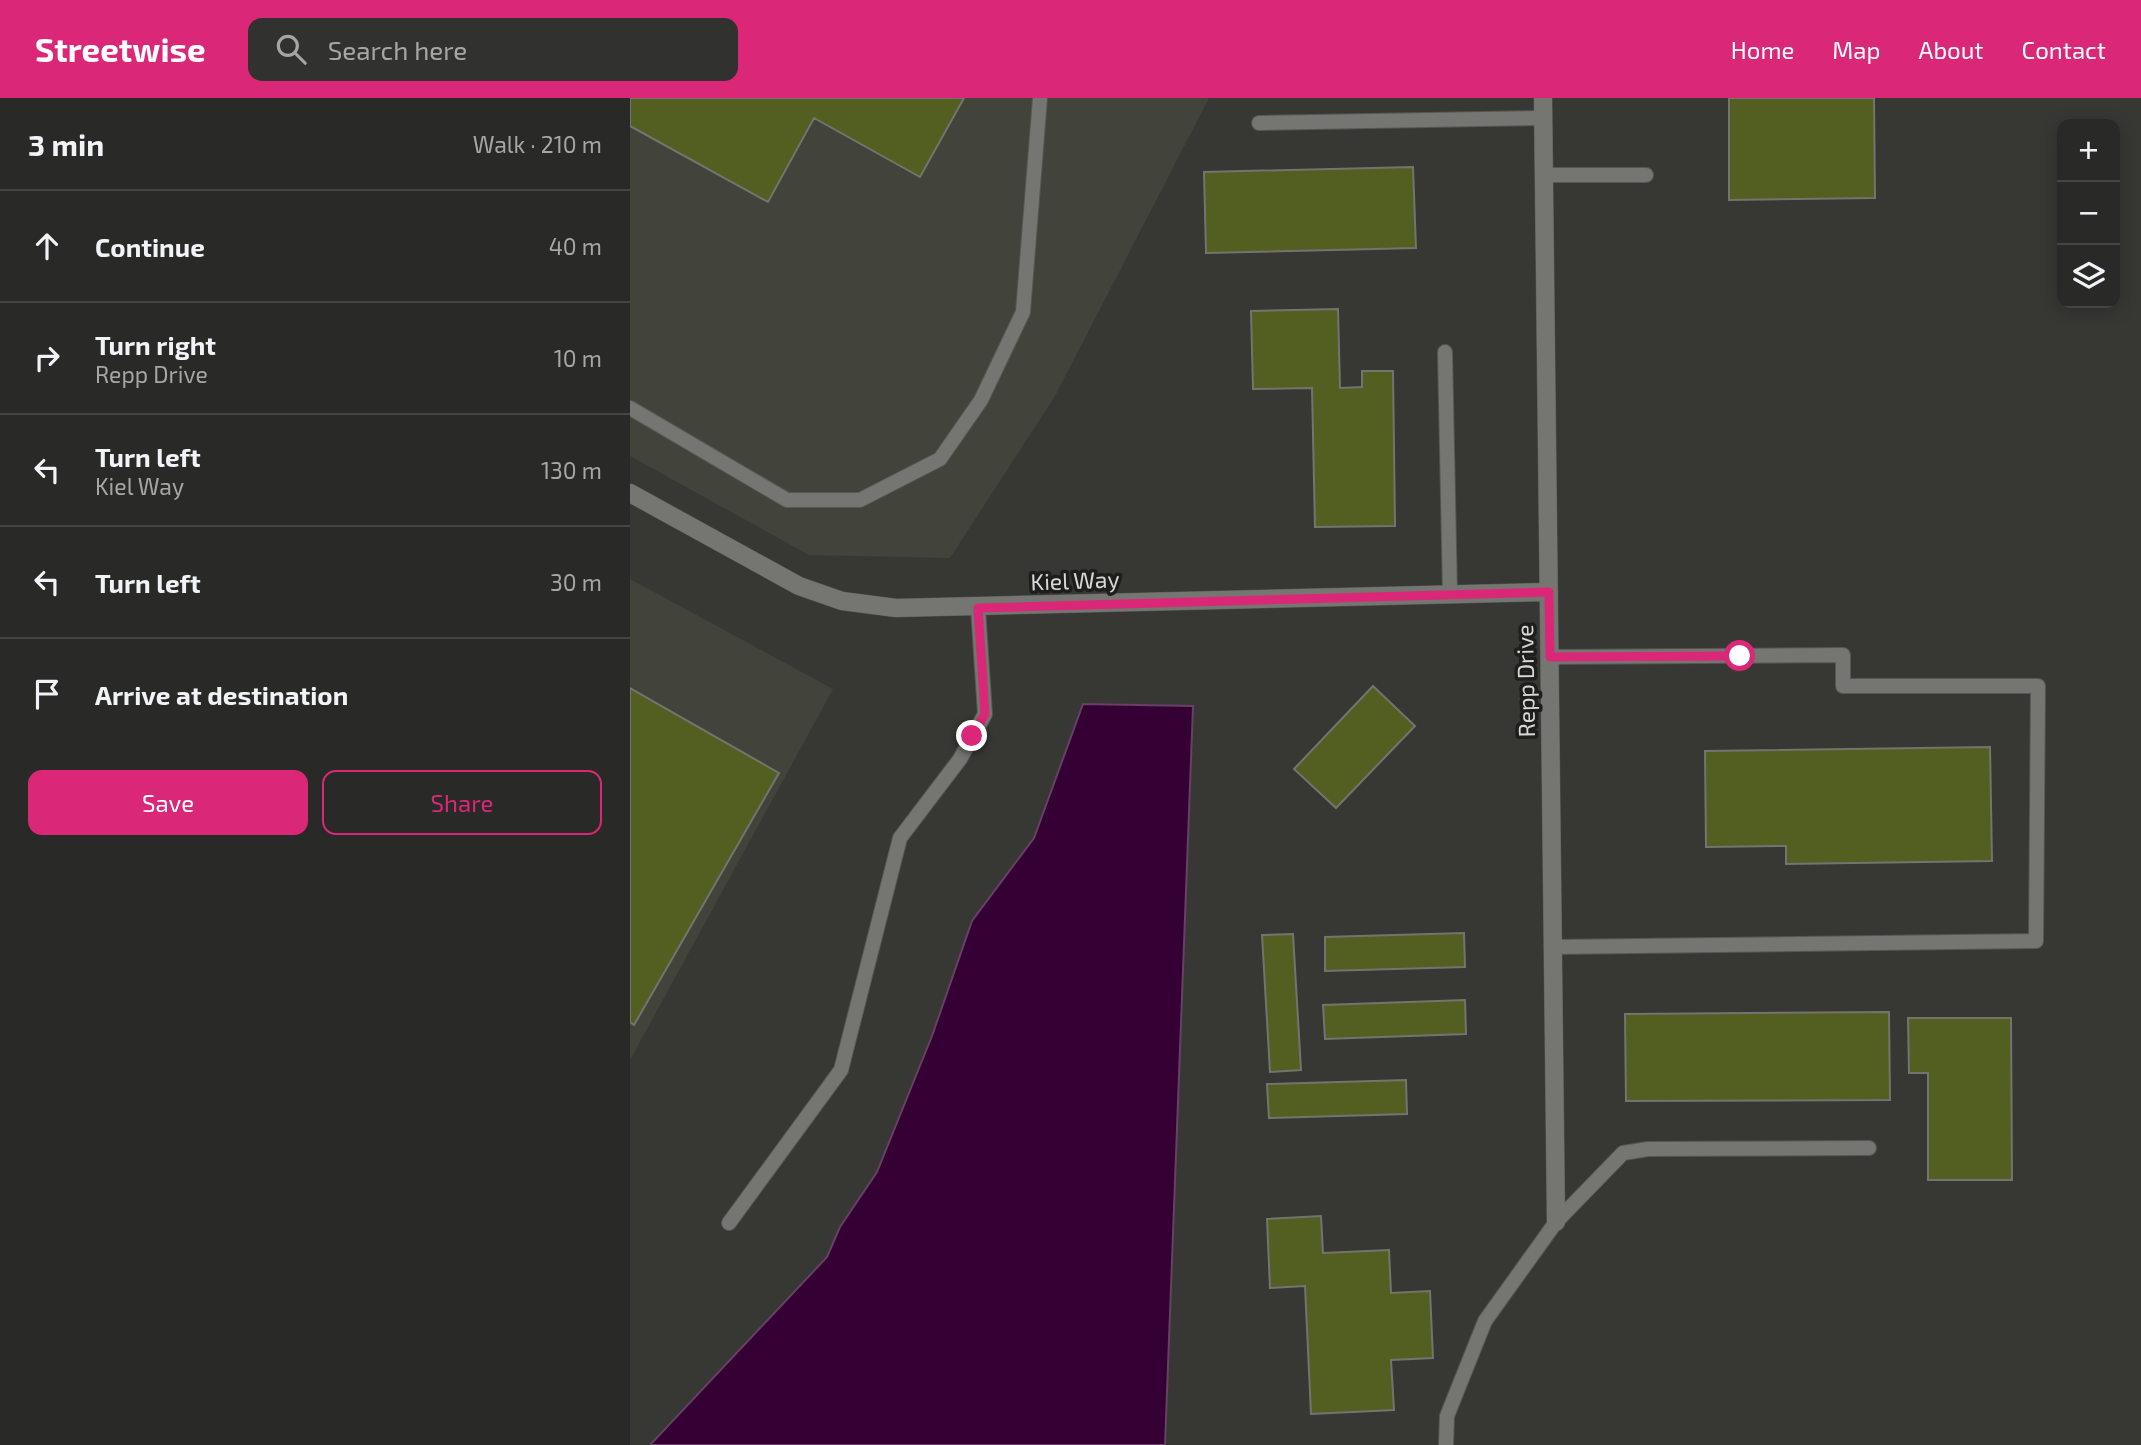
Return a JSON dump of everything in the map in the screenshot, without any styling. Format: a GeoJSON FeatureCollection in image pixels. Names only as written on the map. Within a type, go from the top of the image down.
{"type":"FeatureCollection","features":[{"type":"Feature","properties":{"kind":"street","name":"Repp Drive"},"geometry":{"type":"LineString","coordinates":[[1543,98],[1556,1222]]}},
{"type":"Feature","properties":{"kind":"street","name":"Kiel Way"},"geometry":{"type":"LineString","coordinates":[[630,493],[799,586],[842,601],[896,608],[1549,592]]}},
{"type":"Feature","properties":{"kind":"lane"},"geometry":{"type":"LineString","coordinates":[[630,408],[787,500],[860,500],[940,459],[981,400],[1023,312],[1040,98]]}},
{"type":"Feature","properties":{"kind":"lane"},"geometry":{"type":"LineString","coordinates":[[1259,122],[1543,118]]}},
{"type":"Feature","properties":{"kind":"lane"},"geometry":{"type":"LineString","coordinates":[[1544,175],[1646,175]]}},
{"type":"Feature","properties":{"kind":"lane"},"geometry":{"type":"LineString","coordinates":[[1445,352],[1450,594]]}},
{"type":"Feature","properties":{"kind":"lane"},"geometry":{"type":"LineString","coordinates":[[729,1223],[841,1070],[900,838],[960,759],[985,714],[978,608]]}},
{"type":"Feature","properties":{"kind":"lane"},"geometry":{"type":"LineString","coordinates":[[1550,657],[1843,656],[1843,686],[2038,686],[2036,941],[1553,947]]}},
{"type":"Feature","properties":{"kind":"lane"},"geometry":{"type":"LineString","coordinates":[[1446,1445],[1447,1416],[1485,1321],[1556,1222],[1623,1153],[1648,1149],[1869,1148]]}},
{"type":"Feature","properties":{"kind":"shaded area"},"geometry":{"type":"Polygon","coordinates":[[[630,98],[1209,98],[1055,396],[950,558],[809,555],[630,456],[630,98]]]}},
{"type":"Feature","properties":{"kind":"shaded area"},"geometry":{"type":"Polygon","coordinates":[[[630,579],[833,689],[630,1060],[630,579]]]}},
{"type":"Feature","properties":{"kind":"shaded area"},"geometry":{"type":"Polygon","coordinates":[[[1083,704],[1193,706],[1165,1445],[650,1445],[827,1257],[840,1227],[877,1172],[932,1036],[972,921],[1034,838],[1083,704]]]}},
{"type":"Feature","properties":{"kind":"building"},"geometry":{"type":"Polygon","coordinates":[[[630,98],[964,98],[920,177],[814,118],[768,202],[630,126],[630,98]]]}},
{"type":"Feature","properties":{"kind":"building"},"geometry":{"type":"Polygon","coordinates":[[[1729,98],[1874,98],[1875,198],[1729,200],[1729,98]]]}},
{"type":"Feature","properties":{"kind":"building"},"geometry":{"type":"Polygon","coordinates":[[[1413,167],[1416,248],[1206,253],[1204,172],[1413,167]]]}},
{"type":"Feature","properties":{"kind":"building"},"geometry":{"type":"Polygon","coordinates":[[[1338,309],[1340,388],[1362,387],[1362,371],[1393,371],[1395,526],[1315,527],[1312,388],[1253,389],[1251,311],[1338,309]]]}},
{"type":"Feature","properties":{"kind":"building"},"geometry":{"type":"Polygon","coordinates":[[[1373,686],[1415,726],[1336,808],[1294,769],[1373,686]]]}},
{"type":"Feature","properties":{"kind":"building"},"geometry":{"type":"Polygon","coordinates":[[[630,688],[779,773],[634,1025],[630,1022],[630,688]]]}},
{"type":"Feature","properties":{"kind":"building"},"geometry":{"type":"Polygon","coordinates":[[[1990,747],[1992,861],[1786,864],[1786,846],[1706,847],[1705,751],[1990,747]]]}},
{"type":"Feature","properties":{"kind":"building"},"geometry":{"type":"Polygon","coordinates":[[[1464,933],[1465,967],[1325,971],[1325,937],[1464,933]]]}},
{"type":"Feature","properties":{"kind":"building"},"geometry":{"type":"Polygon","coordinates":[[[1293,934],[1301,1070],[1270,1072],[1262,935],[1293,934]]]}},
{"type":"Feature","properties":{"kind":"building"},"geometry":{"type":"Polygon","coordinates":[[[1465,1000],[1466,1034],[1325,1039],[1323,1005],[1465,1000]]]}},
{"type":"Feature","properties":{"kind":"building"},"geometry":{"type":"Polygon","coordinates":[[[1889,1012],[1890,1100],[1626,1101],[1625,1014],[1889,1012]]]}},
{"type":"Feature","properties":{"kind":"building"},"geometry":{"type":"Polygon","coordinates":[[[1908,1018],[2011,1018],[2012,1180],[1928,1180],[1928,1073],[1909,1073],[1908,1018]]]}},
{"type":"Feature","properties":{"kind":"building"},"geometry":{"type":"Polygon","coordinates":[[[1406,1080],[1407,1114],[1269,1118],[1267,1084],[1406,1080]]]}},
{"type":"Feature","properties":{"kind":"building"},"geometry":{"type":"Polygon","coordinates":[[[1321,1216],[1323,1253],[1389,1250],[1391,1293],[1430,1291],[1433,1358],[1391,1360],[1394,1410],[1311,1414],[1305,1286],[1270,1288],[1267,1219],[1321,1216]]]}},
{"type":"Feature","properties":{"kind":"route"},"geometry":{"type":"LineString","coordinates":[[972,736],[985,714],[978,608],[1275,597],[1549,592],[1550,657],[1740,656]]}}]}
